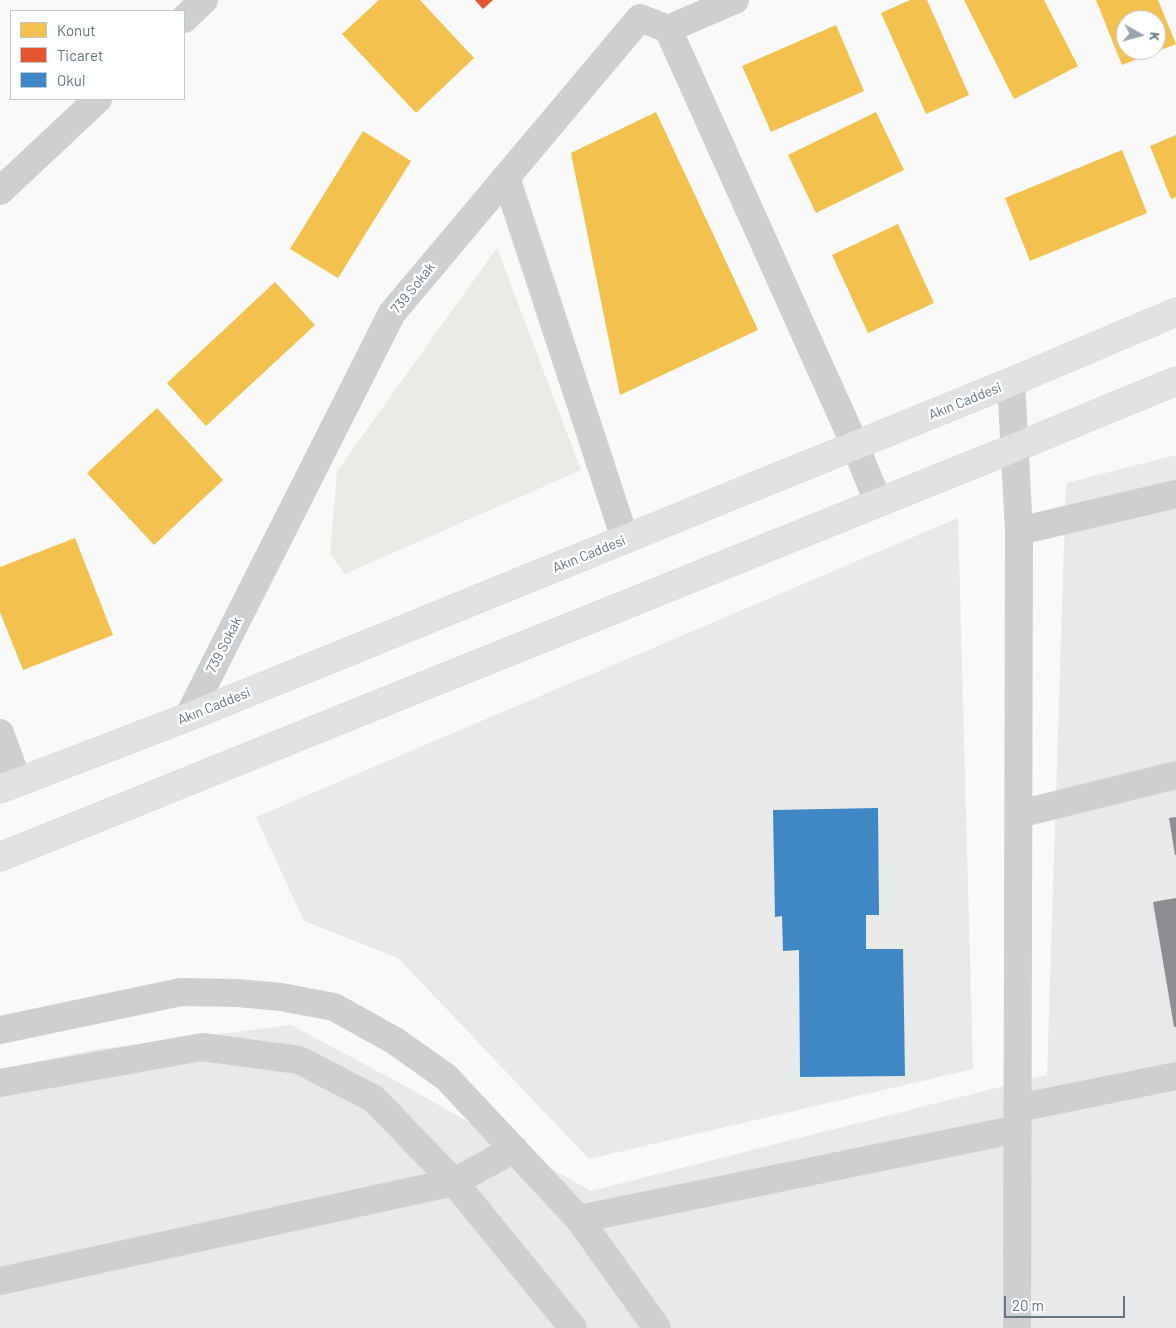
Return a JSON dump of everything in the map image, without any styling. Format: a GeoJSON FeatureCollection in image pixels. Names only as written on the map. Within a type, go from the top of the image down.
{"type":"FeatureCollection","features":[{"type":"Feature","properties":{"kind":"main road","name":"Akın Caddesi"},"geometry":{"type":"LineString","coordinates":[[9,785],[188,717],[1011,382],[1176,312]]}},
{"type":"Feature","properties":{"kind":"main road"},"geometry":{"type":"LineString","coordinates":[[0,857],[1014,448],[1176,380]]}},
{"type":"Feature","properties":{"kind":"street"},"geometry":{"type":"LineString","coordinates":[[185,18],[204,0]]}},
{"type":"Feature","properties":{"kind":"street"},"geometry":{"type":"LineString","coordinates":[[734,0],[668,28],[855,445],[878,502]]}},
{"type":"Feature","properties":{"kind":"street","name":"739 Sokak"},"geometry":{"type":"LineString","coordinates":[[188,717],[392,313],[506,177],[638,6],[668,28]]}},
{"type":"Feature","properties":{"kind":"street"},"geometry":{"type":"LineString","coordinates":[[0,191],[97,100]]}},
{"type":"Feature","properties":{"kind":"street"},"geometry":{"type":"LineString","coordinates":[[506,177],[625,539]]}},
{"type":"Feature","properties":{"kind":"street"},"geometry":{"type":"LineString","coordinates":[[1011,382],[1019,531],[1017,1328]]}},
{"type":"Feature","properties":{"kind":"street"},"geometry":{"type":"LineString","coordinates":[[1019,531],[1176,494]]}},
{"type":"Feature","properties":{"kind":"street"},"geometry":{"type":"LineString","coordinates":[[0,733],[9,785]]}},
{"type":"Feature","properties":{"kind":"street"},"geometry":{"type":"LineString","coordinates":[[1019,814],[1176,775]]}},
{"type":"Feature","properties":{"kind":"street"},"geometry":{"type":"LineString","coordinates":[[0,1030],[181,992],[237,993],[281,997],[334,1007],[396,1041],[446,1077],[579,1219],[657,1328]]}},
{"type":"Feature","properties":{"kind":"street"},"geometry":{"type":"LineString","coordinates":[[0,1083],[202,1047],[299,1060],[374,1099],[454,1182],[572,1328]]}},
{"type":"Feature","properties":{"kind":"street"},"geometry":{"type":"LineString","coordinates":[[579,1219],[1018,1118],[1176,1076]]}},
{"type":"Feature","properties":{"kind":"street"},"geometry":{"type":"LineString","coordinates":[[0,1281],[454,1182],[514,1150]]}},
{"type":"Feature","properties":{"kind":"shaded area"},"geometry":{"type":"Polygon","coordinates":[[[497,248],[581,470],[345,574],[330,554],[337,471],[497,248]]]}},
{"type":"Feature","properties":{"kind":"shaded area"},"geometry":{"type":"Polygon","coordinates":[[[1176,455],[1176,1328],[0,1328],[0,1069],[99,1049],[291,1025],[396,1081],[591,1191],[1047,1075],[1066,483],[1176,455]]]}},
{"type":"Feature","properties":{"kind":"shaded area"},"geometry":{"type":"Polygon","coordinates":[[[958,518],[973,1069],[589,1159],[398,958],[304,921],[256,817],[958,518]]]}},
{"type":"Feature","properties":{"kind":"building: Konut"},"geometry":{"type":"Polygon","coordinates":[[[379,0],[420,0],[474,58],[416,113],[342,34],[379,0]]]}},
{"type":"Feature","properties":{"kind":"building: Konut"},"geometry":{"type":"Polygon","coordinates":[[[910,0],[927,0],[969,95],[926,114],[881,13],[910,0]]]}},
{"type":"Feature","properties":{"kind":"building: Konut"},"geometry":{"type":"Polygon","coordinates":[[[964,0],[1044,0],[1078,66],[1014,99],[964,0]]]}},
{"type":"Feature","properties":{"kind":"building: Konut"},"geometry":{"type":"Polygon","coordinates":[[[1096,0],[1158,0],[1162,10],[1116,10],[1116,50],[1096,0]]]}},
{"type":"Feature","properties":{"kind":"building: Konut"},"geometry":{"type":"Polygon","coordinates":[[[1166,20],[1176,44],[1166,48],[1166,20]]]}},
{"type":"Feature","properties":{"kind":"building: Konut"},"geometry":{"type":"Polygon","coordinates":[[[836,25],[864,91],[771,132],[742,66],[836,25]]]}},
{"type":"Feature","properties":{"kind":"building: Konut"},"geometry":{"type":"Polygon","coordinates":[[[1120,60],[1135,60],[1122,65],[1120,60]]]}},
{"type":"Feature","properties":{"kind":"building: Konut"},"geometry":{"type":"Polygon","coordinates":[[[656,112],[758,330],[620,395],[571,153],[656,112]]]}},
{"type":"Feature","properties":{"kind":"building: Konut"},"geometry":{"type":"Polygon","coordinates":[[[876,112],[904,170],[816,213],[788,155],[876,112]]]}},
{"type":"Feature","properties":{"kind":"building: Konut"},"geometry":{"type":"Polygon","coordinates":[[[363,131],[411,161],[338,278],[290,249],[363,131]]]}},
{"type":"Feature","properties":{"kind":"building: Konut"},"geometry":{"type":"Polygon","coordinates":[[[1176,135],[1176,197],[1171,199],[1150,146],[1176,135]]]}},
{"type":"Feature","properties":{"kind":"building: Konut"},"geometry":{"type":"Polygon","coordinates":[[[1122,150],[1147,213],[1030,261],[1005,198],[1122,150]]]}},
{"type":"Feature","properties":{"kind":"building: Konut"},"geometry":{"type":"Polygon","coordinates":[[[898,224],[934,303],[868,333],[832,255],[898,224]]]}},
{"type":"Feature","properties":{"kind":"building: Konut"},"geometry":{"type":"Polygon","coordinates":[[[275,282],[315,325],[206,426],[167,383],[275,282]]]}},
{"type":"Feature","properties":{"kind":"building: Konut"},"geometry":{"type":"Polygon","coordinates":[[[157,408],[223,480],[154,545],[87,473],[157,408]]]}},
{"type":"Feature","properties":{"kind":"building: Konut"},"geometry":{"type":"Polygon","coordinates":[[[75,538],[113,635],[23,670],[0,612],[0,567],[75,538]]]}},
{"type":"Feature","properties":{"kind":"building: Ticaret"},"geometry":{"type":"Polygon","coordinates":[[[475,0],[493,0],[483,9],[475,0]]]}},
{"type":"Feature","properties":{"kind":"building: Okul"},"geometry":{"type":"Polygon","coordinates":[[[878,808],[879,915],[866,915],[866,949],[903,949],[905,1076],[800,1077],[799,950],[783,951],[782,916],[775,917],[773,810],[878,808]]]}},
{"type":"Feature","properties":{"kind":"building: Sanayi"},"geometry":{"type":"Polygon","coordinates":[[[1176,817],[1176,855],[1175,855],[1169,818],[1176,817]]]}},
{"type":"Feature","properties":{"kind":"building: Sanayi"},"geometry":{"type":"Polygon","coordinates":[[[1176,898],[1176,1027],[1174,1027],[1153,902],[1176,898]]]}}]}
